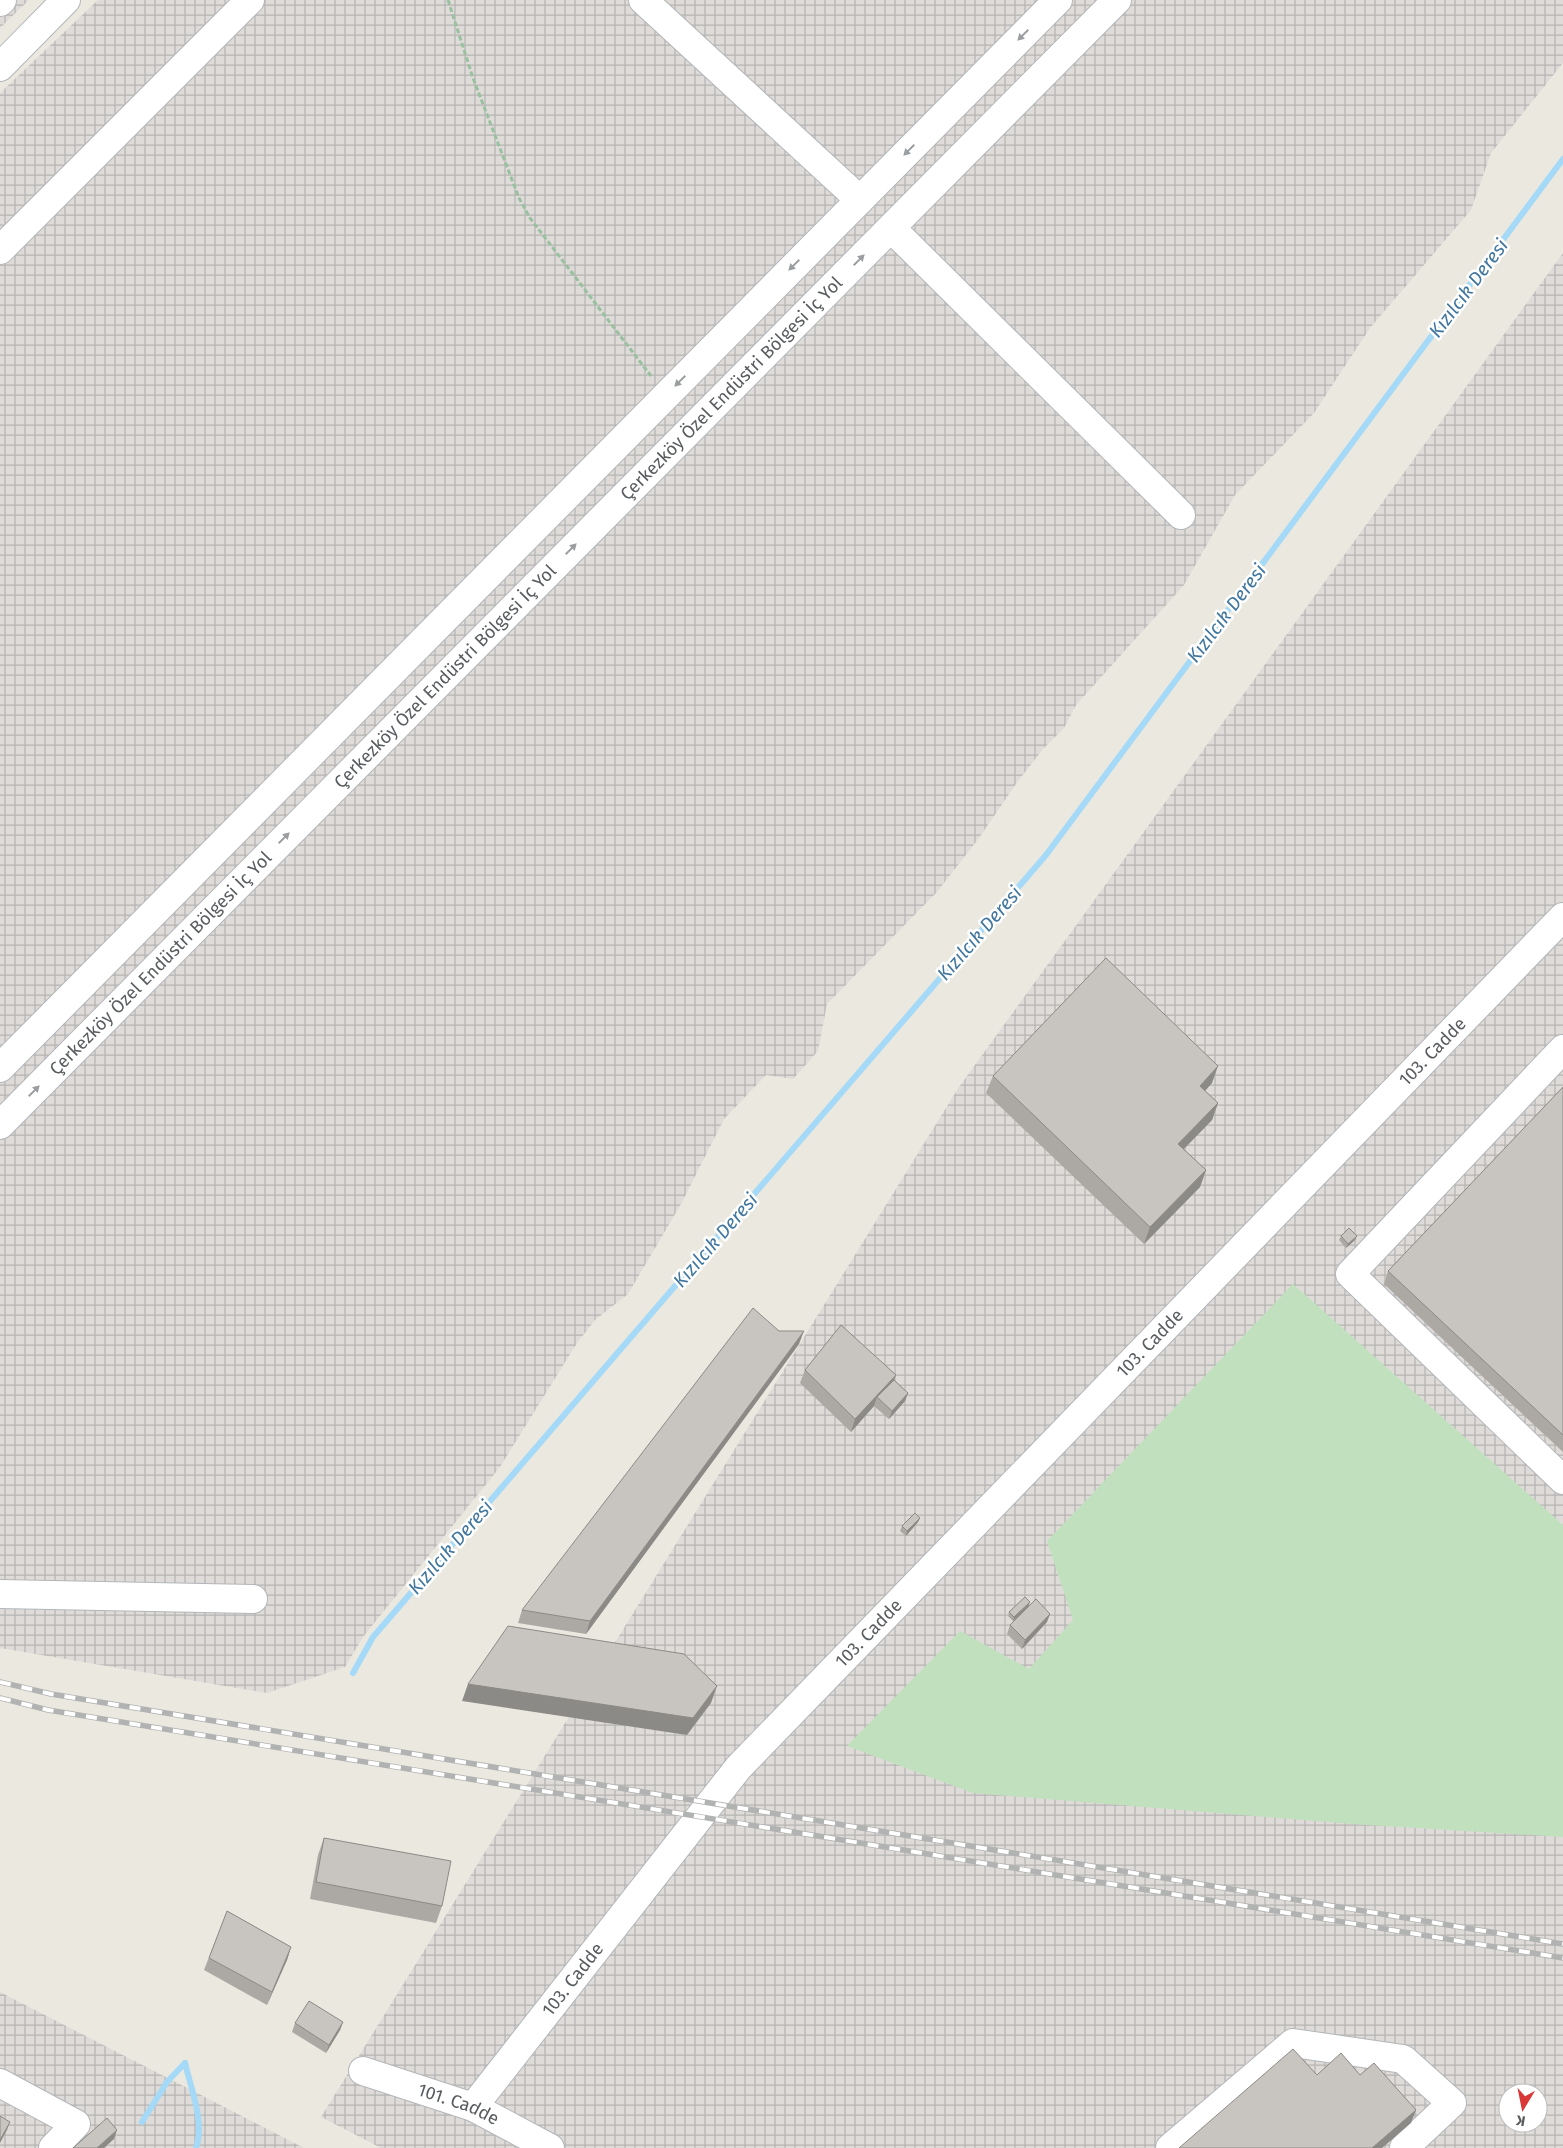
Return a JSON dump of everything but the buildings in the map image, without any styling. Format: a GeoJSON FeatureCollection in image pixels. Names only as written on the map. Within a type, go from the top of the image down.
{"type":"FeatureCollection","features":[{"type":"Feature","properties":{"kind":"street"},"geometry":{"type":"LineString","coordinates":[[0,67],[66,0]]}},
{"type":"Feature","properties":{"kind":"street"},"geometry":{"type":"LineString","coordinates":[[0,250],[250,0]]}},
{"type":"Feature","properties":{"kind":"street"},"geometry":{"type":"LineString","coordinates":[[642,0],[860,200]]}},
{"type":"Feature","properties":{"kind":"street"},"geometry":{"type":"LineString","coordinates":[[0,1068],[1058,0]]}},
{"type":"Feature","properties":{"kind":"street","name":"Çerkezköy Özel Endüstri Bölgesi İç Yol"},"geometry":{"type":"LineString","coordinates":[[0,1125],[1118,0]]}},
{"type":"Feature","properties":{"kind":"street"},"geometry":{"type":"LineString","coordinates":[[891,228],[1181,515]]}},
{"type":"Feature","properties":{"kind":"street","name":"103. Cadde"},"geometry":{"type":"LineString","coordinates":[[473,2107],[738,1768],[1563,917]]}},
{"type":"Feature","properties":{"kind":"street"},"geometry":{"type":"LineString","coordinates":[[1563,1049],[1350,1274],[1563,1480]]}},
{"type":"Feature","properties":{"kind":"street"},"geometry":{"type":"LineString","coordinates":[[0,1594],[253,1599]]}},
{"type":"Feature","properties":{"kind":"street"},"geometry":{"type":"LineString","coordinates":[[1170,2148],[1293,2043],[1403,2059],[1452,2103],[1404,2148]]}},
{"type":"Feature","properties":{"kind":"street","name":"101. Cadde"},"geometry":{"type":"LineString","coordinates":[[363,2071],[473,2107],[550,2148]]}},
{"type":"Feature","properties":{"kind":"street"},"geometry":{"type":"LineString","coordinates":[[0,2083],[76,2124],[52,2148]]}},
{"type":"Feature","properties":{"kind":"path"},"geometry":{"type":"LineString","coordinates":[[448,0],[473,78],[520,198],[530,218],[651,376]]}},
{"type":"Feature","properties":{"kind":"shaded area"},"geometry":{"type":"Polygon","coordinates":[[[0,0],[29,0],[0,28],[0,0]]]}},
{"type":"Feature","properties":{"kind":"shaded area"},"geometry":{"type":"Polygon","coordinates":[[[98,0],[1563,0],[1563,63],[1491,153],[1471,210],[1370,328],[1314,413],[1235,495],[1184,585],[1076,705],[1064,728],[1044,748],[1018,781],[979,838],[937,892],[827,1004],[818,1051],[793,1079],[766,1075],[724,1119],[681,1204],[628,1294],[595,1320],[577,1343],[500,1467],[363,1637],[345,1667],[267,1693],[0,1648],[0,93],[98,0]]]}},
{"type":"Feature","properties":{"kind":"shaded area"},"geometry":{"type":"Polygon","coordinates":[[[1563,253],[1563,2148],[381,2148],[321,2117],[959,1087],[1563,253]]]}},
{"type":"Feature","properties":{"kind":"shaded area"},"geometry":{"type":"Polygon","coordinates":[[[0,1992],[304,2148],[0,2148],[0,1992]]]}},
{"type":"Feature","properties":{"kind":"green space"},"geometry":{"type":"Polygon","coordinates":[[[1293,1284],[1563,1525],[1563,1837],[1352,1824],[973,1793],[847,1746],[960,1631],[1029,1669],[1073,1620],[1047,1541],[1293,1284]]]}},
{"type":"Feature","properties":{"kind":"waterway","name":"Kızılcık Deresi"},"geometry":{"type":"LineString","coordinates":[[353,1673],[373,1637],[1046,855],[1563,159]]}},
{"type":"Feature","properties":{"kind":"waterway"},"geometry":{"type":"LineString","coordinates":[[185,2063],[198,2117],[199,2127],[196,2148]]}},
{"type":"Feature","properties":{"kind":"waterway","name":"Kızılcık Deresi"},"geometry":{"type":"LineString","coordinates":[[142,2122],[167,2082],[185,2063]]}},
{"type":"Feature","properties":{"kind":"railway"},"geometry":{"type":"LineString","coordinates":[[0,1682],[51,1694],[1563,1944]]}},
{"type":"Feature","properties":{"kind":"railway"},"geometry":{"type":"LineString","coordinates":[[0,1698],[48,1710],[1563,1958]]}}]}
